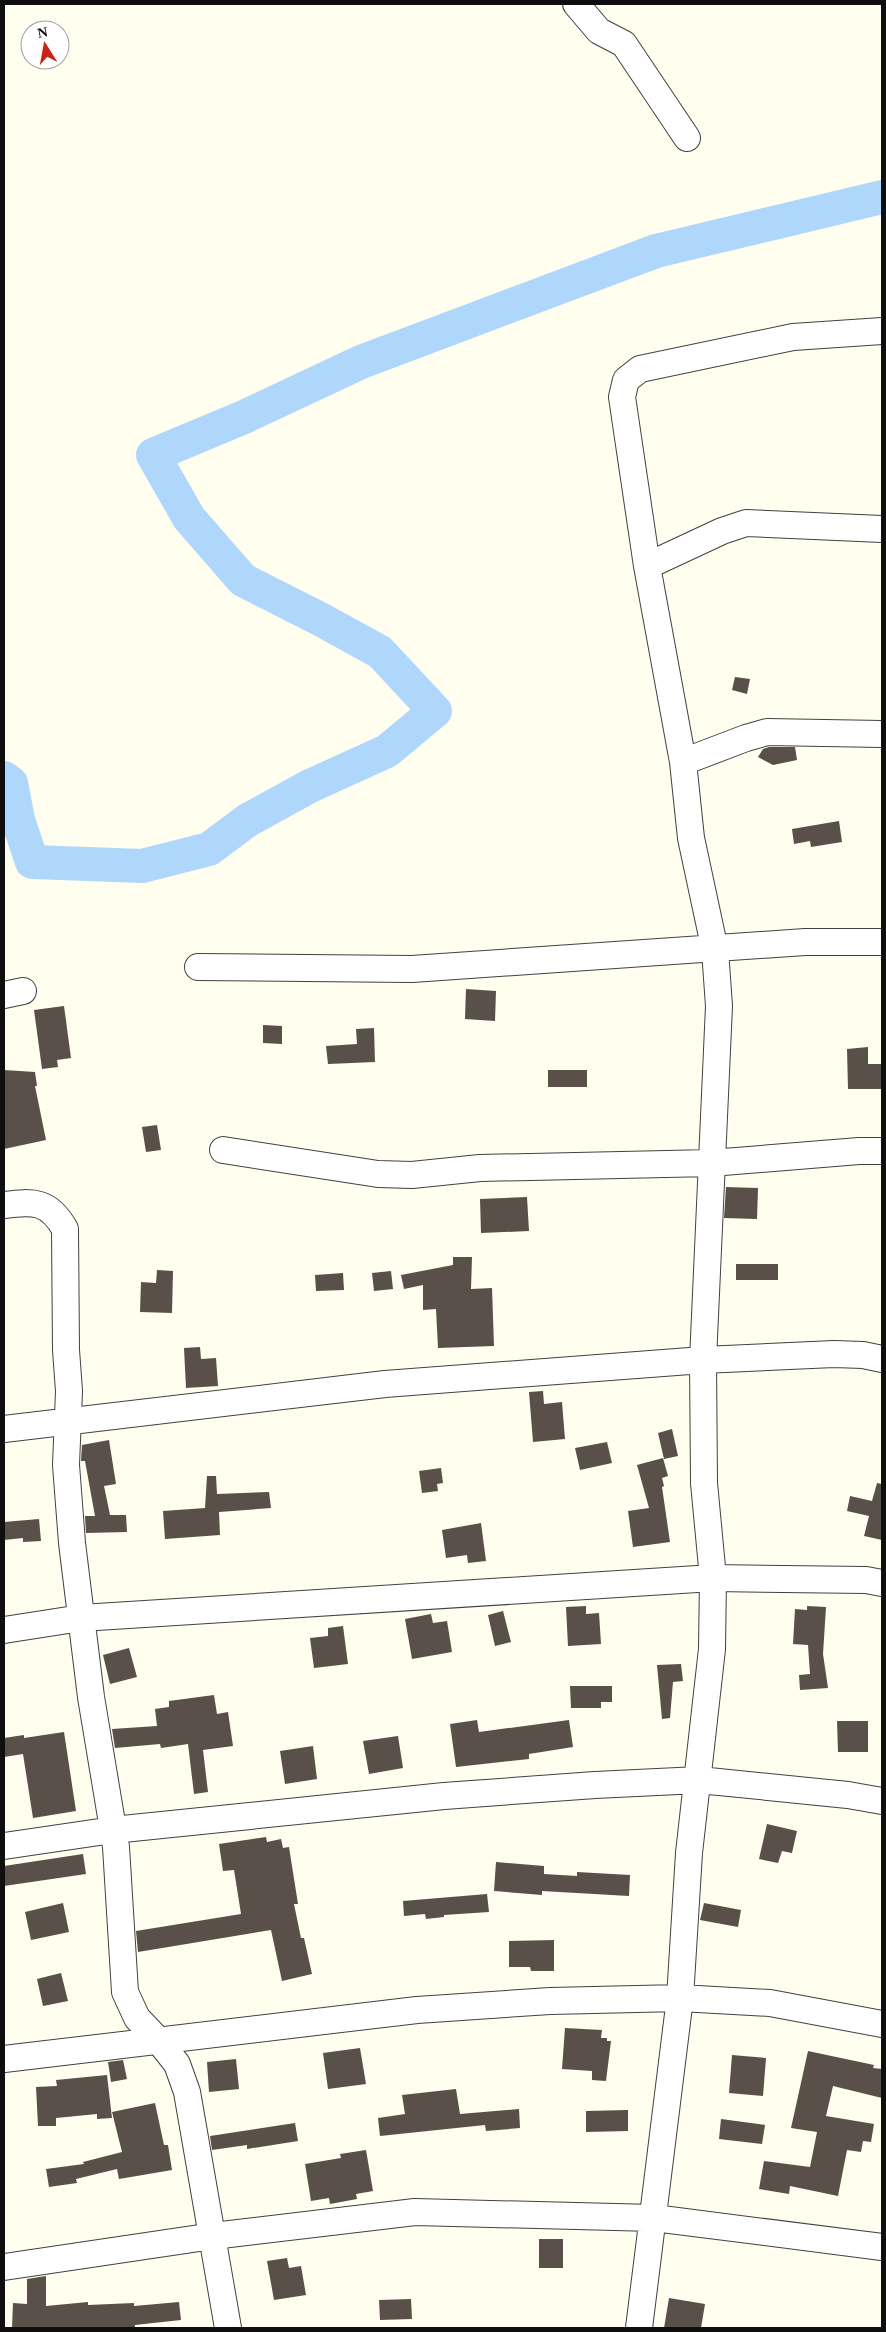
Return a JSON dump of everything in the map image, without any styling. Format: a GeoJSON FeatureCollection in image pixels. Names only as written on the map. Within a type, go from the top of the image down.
{"type":"FeatureCollection","features":[{"type":"Feature","properties":{"kind":"street"},"geometry":{"type":"LineString","coordinates":[[576,4],[599,31],[624,44],[687,138]]}},
{"type":"Feature","properties":{"kind":"street"},"geometry":{"type":"LineString","coordinates":[[639,2328],[680,1998],[689,1853],[699,1780],[712,1649],[713,1578],[704,1483],[703,1360],[719,1006],[715,950],[691,838],[683,762],[647,566],[622,397],[626,380],[640,369],[793,337],[882,331]]}},
{"type":"Feature","properties":{"kind":"street"},"geometry":{"type":"LineString","coordinates":[[647,566],[722,531],[746,523],[882,529]]}},
{"type":"Feature","properties":{"kind":"street"},"geometry":{"type":"LineString","coordinates":[[683,762],[767,732],[882,734]]}},
{"type":"Feature","properties":{"kind":"street"},"geometry":{"type":"LineString","coordinates":[[198,967],[412,969],[533,959],[715,950],[805,942],[882,942]]}},
{"type":"Feature","properties":{"kind":"street"},"geometry":{"type":"LineString","coordinates":[[223,1150],[378,1174],[412,1176],[480,1168],[711,1163],[882,1151]]}},
{"type":"Feature","properties":{"kind":"street"},"geometry":{"type":"LineString","coordinates":[[4,1205],[22,1203],[43,1205],[57,1214],[65,1229],[66,1350],[69,1391],[66,1465],[72,1542],[91,1697],[113,1830],[126,1992],[137,2018],[177,2064],[187,2092],[228,2328]]}},
{"type":"Feature","properties":{"kind":"street"},"geometry":{"type":"LineString","coordinates":[[4,1429],[385,1384],[703,1360],[834,1354],[863,1355],[882,1359]]}},
{"type":"Feature","properties":{"kind":"street"},"geometry":{"type":"LineString","coordinates":[[4,1630],[81,1618],[713,1578],[866,1580],[882,1583]]}},
{"type":"Feature","properties":{"kind":"street"},"geometry":{"type":"LineString","coordinates":[[4,1846],[113,1830],[444,1796],[595,1784],[699,1780],[848,1794],[882,1801]]}},
{"type":"Feature","properties":{"kind":"street"},"geometry":{"type":"LineString","coordinates":[[4,2059],[417,2010],[550,2001],[680,1998],[770,2003],[882,2024]]}},
{"type":"Feature","properties":{"kind":"street"},"geometry":{"type":"LineString","coordinates":[[4,2267],[213,2236],[415,2212],[654,2218],[882,2247]]}},
{"type":"Feature","properties":{"kind":"building"},"geometry":{"type":"Polygon","coordinates":[[[735,677],[750,679],[747,694],[732,690],[735,677]]]}},
{"type":"Feature","properties":{"kind":"building"},"geometry":{"type":"Polygon","coordinates":[[[769,747],[795,747],[797,760],[773,765],[758,757],[763,749],[769,747]]]}},
{"type":"Feature","properties":{"kind":"building"},"geometry":{"type":"Polygon","coordinates":[[[839,821],[842,842],[811,847],[810,841],[794,844],[792,829],[839,821]]]}},
{"type":"Feature","properties":{"kind":"building"},"geometry":{"type":"Polygon","coordinates":[[[466,989],[496,991],[495,1021],[465,1019],[466,989]]]}},
{"type":"Feature","properties":{"kind":"building"},"geometry":{"type":"Polygon","coordinates":[[[64,1006],[71,1058],[57,1060],[58,1067],[42,1069],[34,1010],[64,1006]]]}},
{"type":"Feature","properties":{"kind":"building"},"geometry":{"type":"Polygon","coordinates":[[[263,1025],[282,1026],[282,1044],[263,1043],[263,1025]]]}},
{"type":"Feature","properties":{"kind":"building"},"geometry":{"type":"Polygon","coordinates":[[[374,1028],[375,1062],[328,1064],[326,1046],[357,1044],[356,1029],[374,1028]]]}},
{"type":"Feature","properties":{"kind":"building"},"geometry":{"type":"Polygon","coordinates":[[[868,1047],[868,1064],[882,1064],[882,1089],[848,1089],[847,1049],[868,1047]]]}},
{"type":"Feature","properties":{"kind":"building"},"geometry":{"type":"Polygon","coordinates":[[[4,1070],[35,1072],[37,1086],[35,1086],[46,1140],[4,1149],[4,1070]]]}},
{"type":"Feature","properties":{"kind":"building"},"geometry":{"type":"Polygon","coordinates":[[[548,1070],[587,1070],[587,1087],[548,1087],[548,1070]]]}},
{"type":"Feature","properties":{"kind":"building"},"geometry":{"type":"Polygon","coordinates":[[[157,1125],[161,1150],[146,1152],[142,1127],[157,1125]]]}},
{"type":"Feature","properties":{"kind":"building"},"geometry":{"type":"Polygon","coordinates":[[[726,1187],[758,1188],[757,1219],[724,1218],[726,1187]]]}},
{"type":"Feature","properties":{"kind":"building"},"geometry":{"type":"Polygon","coordinates":[[[527,1197],[529,1231],[481,1233],[480,1199],[527,1197]]]}},
{"type":"Feature","properties":{"kind":"building"},"geometry":{"type":"Polygon","coordinates":[[[453,1257],[472,1257],[471,1289],[492,1288],[494,1346],[438,1348],[436,1309],[423,1310],[423,1285],[404,1289],[401,1275],[453,1265],[453,1257]]]}},
{"type":"Feature","properties":{"kind":"building"},"geometry":{"type":"Polygon","coordinates":[[[736,1264],[778,1264],[778,1280],[736,1280],[736,1264]]]}},
{"type":"Feature","properties":{"kind":"building"},"geometry":{"type":"Polygon","coordinates":[[[157,1270],[173,1271],[172,1313],[140,1312],[141,1282],[156,1283],[157,1270]]]}},
{"type":"Feature","properties":{"kind":"building"},"geometry":{"type":"Polygon","coordinates":[[[391,1271],[393,1289],[374,1291],[372,1273],[391,1271]]]}},
{"type":"Feature","properties":{"kind":"building"},"geometry":{"type":"Polygon","coordinates":[[[343,1273],[344,1290],[316,1291],[315,1275],[343,1273]]]}},
{"type":"Feature","properties":{"kind":"building"},"geometry":{"type":"Polygon","coordinates":[[[200,1347],[201,1359],[216,1358],[218,1386],[186,1388],[184,1348],[200,1347]]]}},
{"type":"Feature","properties":{"kind":"building"},"geometry":{"type":"Polygon","coordinates":[[[543,1391],[544,1404],[562,1402],[565,1439],[533,1442],[529,1392],[543,1391]]]}},
{"type":"Feature","properties":{"kind":"building"},"geometry":{"type":"Polygon","coordinates":[[[672,1429],[678,1456],[664,1459],[658,1433],[672,1429]]]}},
{"type":"Feature","properties":{"kind":"building"},"geometry":{"type":"Polygon","coordinates":[[[109,1440],[116,1484],[104,1486],[110,1515],[126,1515],[127,1532],[86,1533],[85,1516],[95,1516],[85,1461],[81,1461],[82,1445],[109,1440]]]}},
{"type":"Feature","properties":{"kind":"building"},"geometry":{"type":"Polygon","coordinates":[[[607,1442],[612,1463],[580,1470],[575,1448],[607,1442]]]}},
{"type":"Feature","properties":{"kind":"building"},"geometry":{"type":"Polygon","coordinates":[[[663,1458],[668,1476],[662,1478],[664,1486],[662,1487],[670,1542],[633,1547],[628,1511],[649,1508],[637,1465],[663,1458]]]}},
{"type":"Feature","properties":{"kind":"building"},"geometry":{"type":"Polygon","coordinates":[[[441,1468],[443,1483],[437,1484],[438,1491],[422,1493],[419,1471],[441,1468]]]}},
{"type":"Feature","properties":{"kind":"building"},"geometry":{"type":"Polygon","coordinates":[[[207,1476],[216,1476],[217,1494],[269,1492],[271,1508],[219,1512],[220,1535],[165,1539],[163,1511],[205,1508],[207,1476]]]}},
{"type":"Feature","properties":{"kind":"building"},"geometry":{"type":"Polygon","coordinates":[[[877,1483],[882,1484],[882,1540],[864,1536],[869,1516],[847,1511],[850,1496],[872,1501],[877,1483]]]}},
{"type":"Feature","properties":{"kind":"building"},"geometry":{"type":"Polygon","coordinates":[[[39,1519],[41,1541],[23,1542],[23,1538],[4,1540],[4,1522],[39,1519]]]}},
{"type":"Feature","properties":{"kind":"building"},"geometry":{"type":"Polygon","coordinates":[[[481,1523],[486,1561],[468,1563],[467,1555],[446,1558],[442,1530],[481,1523]]]}},
{"type":"Feature","properties":{"kind":"building"},"geometry":{"type":"Polygon","coordinates":[[[586,1606],[586,1614],[599,1613],[601,1644],[568,1646],[566,1607],[586,1606]]]}},
{"type":"Feature","properties":{"kind":"building"},"geometry":{"type":"Polygon","coordinates":[[[807,1606],[826,1607],[823,1654],[828,1688],[800,1690],[799,1675],[810,1674],[808,1645],[793,1644],[795,1609],[807,1610],[807,1606]]]}},
{"type":"Feature","properties":{"kind":"building"},"geometry":{"type":"Polygon","coordinates":[[[503,1611],[511,1642],[495,1646],[488,1615],[503,1611]]]}},
{"type":"Feature","properties":{"kind":"building"},"geometry":{"type":"Polygon","coordinates":[[[431,1614],[433,1623],[447,1621],[452,1652],[412,1659],[405,1619],[431,1614]]]}},
{"type":"Feature","properties":{"kind":"building"},"geometry":{"type":"Polygon","coordinates":[[[343,1626],[348,1664],[314,1668],[310,1638],[328,1636],[328,1628],[343,1626]]]}},
{"type":"Feature","properties":{"kind":"building"},"geometry":{"type":"Polygon","coordinates":[[[129,1648],[137,1677],[110,1684],[103,1655],[129,1648]]]}},
{"type":"Feature","properties":{"kind":"building"},"geometry":{"type":"Polygon","coordinates":[[[681,1664],[683,1681],[673,1682],[670,1718],[662,1719],[657,1665],[681,1664]]]}},
{"type":"Feature","properties":{"kind":"building"},"geometry":{"type":"Polygon","coordinates":[[[570,1686],[612,1686],[612,1702],[601,1702],[601,1708],[571,1708],[570,1686]]]}},
{"type":"Feature","properties":{"kind":"building"},"geometry":{"type":"Polygon","coordinates":[[[214,1695],[217,1714],[228,1712],[233,1746],[203,1750],[208,1792],[194,1794],[188,1744],[161,1748],[160,1744],[115,1748],[112,1729],[157,1726],[155,1709],[169,1707],[169,1701],[214,1695]]]}},
{"type":"Feature","properties":{"kind":"building"},"geometry":{"type":"Polygon","coordinates":[[[477,1720],[479,1732],[569,1720],[573,1747],[529,1754],[529,1759],[456,1767],[450,1724],[477,1720]]]}},
{"type":"Feature","properties":{"kind":"building"},"geometry":{"type":"Polygon","coordinates":[[[837,1721],[868,1721],[868,1752],[838,1752],[837,1721]]]}},
{"type":"Feature","properties":{"kind":"building"},"geometry":{"type":"Polygon","coordinates":[[[64,1732],[76,1811],[33,1818],[23,1754],[4,1757],[4,1738],[24,1735],[24,1738],[64,1732]]]}},
{"type":"Feature","properties":{"kind":"building"},"geometry":{"type":"Polygon","coordinates":[[[398,1736],[403,1768],[369,1774],[363,1741],[398,1736]]]}},
{"type":"Feature","properties":{"kind":"building"},"geometry":{"type":"Polygon","coordinates":[[[313,1746],[317,1779],[285,1784],[280,1751],[313,1746]]]}},
{"type":"Feature","properties":{"kind":"building"},"geometry":{"type":"Polygon","coordinates":[[[767,1824],[797,1831],[792,1853],[782,1851],[778,1863],[759,1859],[767,1824]]]}},
{"type":"Feature","properties":{"kind":"building"},"geometry":{"type":"Polygon","coordinates":[[[266,1837],[267,1842],[281,1839],[283,1848],[289,1847],[298,1904],[294,1904],[301,1938],[304,1938],[312,1974],[282,1981],[271,1930],[138,1952],[136,1931],[241,1914],[234,1870],[223,1871],[219,1844],[266,1837]]]}},
{"type":"Feature","properties":{"kind":"building"},"geometry":{"type":"Polygon","coordinates":[[[83,1854],[86,1874],[4,1886],[4,1866],[83,1854]]]}},
{"type":"Feature","properties":{"kind":"building"},"geometry":{"type":"Polygon","coordinates":[[[496,1862],[544,1866],[544,1874],[577,1876],[577,1872],[630,1875],[629,1896],[542,1891],[542,1895],[494,1891],[496,1862]]]}},
{"type":"Feature","properties":{"kind":"building"},"geometry":{"type":"Polygon","coordinates":[[[487,1894],[489,1912],[444,1915],[444,1917],[426,1919],[425,1914],[404,1916],[403,1901],[487,1894]]]}},
{"type":"Feature","properties":{"kind":"building"},"geometry":{"type":"Polygon","coordinates":[[[63,1903],[69,1932],[31,1940],[25,1912],[63,1903]]]}},
{"type":"Feature","properties":{"kind":"building"},"geometry":{"type":"Polygon","coordinates":[[[704,1903],[741,1910],[738,1927],[700,1920],[704,1903]]]}},
{"type":"Feature","properties":{"kind":"building"},"geometry":{"type":"Polygon","coordinates":[[[554,1940],[554,1971],[531,1971],[530,1967],[509,1967],[509,1941],[554,1940]]]}},
{"type":"Feature","properties":{"kind":"building"},"geometry":{"type":"Polygon","coordinates":[[[61,1973],[68,2001],[43,2006],[37,1979],[61,1973]]]}},
{"type":"Feature","properties":{"kind":"building"},"geometry":{"type":"Polygon","coordinates":[[[565,2028],[602,2030],[601,2038],[607,2038],[607,2041],[611,2041],[606,2081],[592,2080],[592,2071],[562,2069],[565,2028]]]}},
{"type":"Feature","properties":{"kind":"building"},"geometry":{"type":"Polygon","coordinates":[[[360,2048],[366,2084],[328,2089],[323,2053],[360,2048]]]}},
{"type":"Feature","properties":{"kind":"building"},"geometry":{"type":"Polygon","coordinates":[[[808,2051],[874,2065],[873,2068],[882,2069],[882,2098],[833,2086],[826,2116],[874,2124],[871,2142],[863,2141],[861,2152],[847,2150],[838,2196],[790,2186],[789,2194],[759,2189],[764,2161],[810,2167],[817,2132],[791,2128],[808,2051]]]}},
{"type":"Feature","properties":{"kind":"building"},"geometry":{"type":"Polygon","coordinates":[[[732,2055],[766,2058],[763,2096],[729,2093],[732,2055]]]}},
{"type":"Feature","properties":{"kind":"building"},"geometry":{"type":"Polygon","coordinates":[[[236,2059],[239,2089],[209,2092],[207,2062],[236,2059]]]}},
{"type":"Feature","properties":{"kind":"building"},"geometry":{"type":"Polygon","coordinates":[[[123,2060],[127,2079],[111,2082],[108,2062],[123,2060]]]}},
{"type":"Feature","properties":{"kind":"building"},"geometry":{"type":"Polygon","coordinates":[[[107,2075],[112,2118],[97,2119],[97,2114],[56,2118],[56,2126],[38,2126],[36,2087],[57,2086],[56,2080],[107,2075]]]}},
{"type":"Feature","properties":{"kind":"building"},"geometry":{"type":"Polygon","coordinates":[[[456,2089],[460,2114],[519,2109],[520,2128],[486,2131],[485,2125],[380,2136],[378,2118],[405,2114],[402,2095],[456,2089]]]}},
{"type":"Feature","properties":{"kind":"building"},"geometry":{"type":"Polygon","coordinates":[[[155,2103],[164,2145],[168,2145],[172,2170],[119,2179],[117,2169],[76,2179],[77,2183],[49,2187],[46,2169],[84,2164],[83,2162],[122,2152],[112,2112],[155,2103]]]}},
{"type":"Feature","properties":{"kind":"building"},"geometry":{"type":"Polygon","coordinates":[[[628,2110],[628,2131],[586,2132],[586,2111],[628,2110]]]}},
{"type":"Feature","properties":{"kind":"building"},"geometry":{"type":"Polygon","coordinates":[[[721,2119],[765,2125],[762,2144],[719,2139],[721,2119]]]}},
{"type":"Feature","properties":{"kind":"building"},"geometry":{"type":"Polygon","coordinates":[[[295,2123],[298,2141],[247,2149],[247,2145],[212,2150],[210,2136],[295,2123]]]}},
{"type":"Feature","properties":{"kind":"building"},"geometry":{"type":"Polygon","coordinates":[[[366,2150],[373,2191],[356,2194],[357,2199],[330,2204],[329,2198],[311,2201],[305,2164],[341,2158],[340,2154],[366,2150]]]}},
{"type":"Feature","properties":{"kind":"building"},"geometry":{"type":"Polygon","coordinates":[[[539,2239],[563,2239],[563,2268],[539,2268],[539,2239]]]}},
{"type":"Feature","properties":{"kind":"building"},"geometry":{"type":"Polygon","coordinates":[[[287,2258],[289,2268],[301,2266],[306,2295],[274,2300],[267,2261],[287,2258]]]}},
{"type":"Feature","properties":{"kind":"building"},"geometry":{"type":"Polygon","coordinates":[[[46,2276],[46,2306],[88,2302],[88,2305],[134,2303],[134,2306],[179,2302],[181,2320],[135,2325],[135,2328],[12,2328],[13,2303],[27,2304],[27,2279],[46,2276]]]}},
{"type":"Feature","properties":{"kind":"building"},"geometry":{"type":"Polygon","coordinates":[[[669,2298],[705,2304],[701,2328],[664,2328],[669,2298]]]}},
{"type":"Feature","properties":{"kind":"building"},"geometry":{"type":"Polygon","coordinates":[[[411,2299],[412,2319],[380,2320],[379,2300],[411,2299]]]}},
{"type":"Feature","properties":{"kind":"waterway"},"geometry":{"type":"LineString","coordinates":[[4,778],[11,783],[18,820],[32,862],[142,866],[209,849],[248,820],[310,786],[387,751],[435,711],[380,652],[243,580],[189,518],[153,455],[244,417],[361,362],[656,251],[882,197]]}}]}
